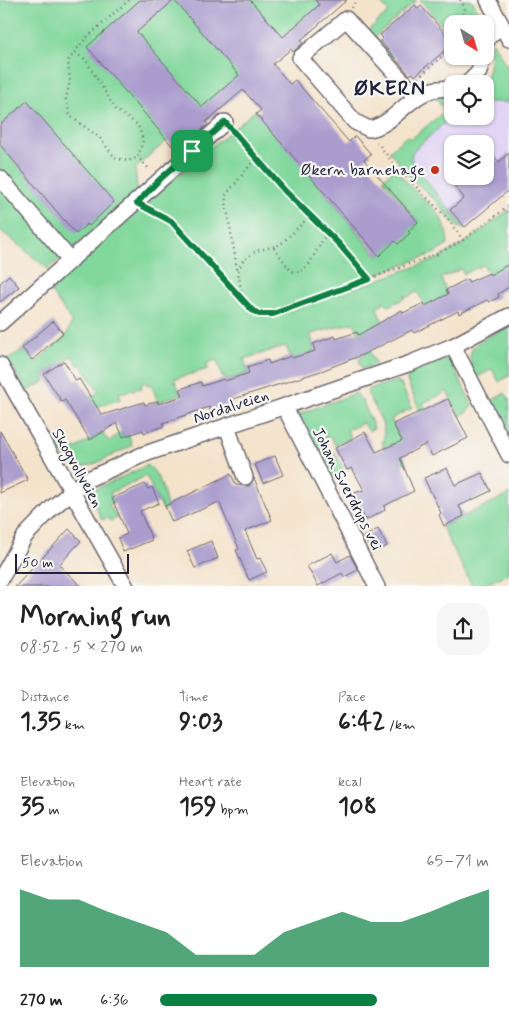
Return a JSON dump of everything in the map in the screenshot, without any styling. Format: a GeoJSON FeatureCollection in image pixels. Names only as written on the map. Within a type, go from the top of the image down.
{"type":"FeatureCollection","features":[{"type":"Feature","properties":{"kind":"street"},"geometry":{"type":"LineString","coordinates":[[488,0],[509,39]]}},
{"type":"Feature","properties":{"kind":"street"},"geometry":{"type":"LineString","coordinates":[[413,92],[346,19],[300,58],[355,122],[369,129],[384,123],[413,92],[444,88]]}},
{"type":"Feature","properties":{"kind":"street"},"geometry":{"type":"LineString","coordinates":[[494,32],[502,25]]}},
{"type":"Feature","properties":{"kind":"street"},"geometry":{"type":"LineString","coordinates":[[0,323],[137,203],[159,180],[225,122]]}},
{"type":"Feature","properties":{"kind":"street"},"geometry":{"type":"LineString","coordinates":[[0,178],[71,261]]}},
{"type":"Feature","properties":{"kind":"street","name":"Nordalveien"},"geometry":{"type":"LineString","coordinates":[[0,580],[25,536],[71,491],[86,480],[126,461],[412,364],[453,346],[509,316]]}},
{"type":"Feature","properties":{"kind":"street"},"geometry":{"type":"LineString","coordinates":[[453,346],[509,456]]}},
{"type":"Feature","properties":{"kind":"street","name":"Skogvollveien"},"geometry":{"type":"LineString","coordinates":[[0,365],[126,586]]}},
{"type":"Feature","properties":{"kind":"street","name":"Johan Sverdrups vei"},"geometry":{"type":"LineString","coordinates":[[285,408],[377,586]]}},
{"type":"Feature","properties":{"kind":"street"},"geometry":{"type":"LineString","coordinates":[[226,427],[245,477]]}},
{"type":"Feature","properties":{"kind":"path"},"geometry":{"type":"LineString","coordinates":[[129,0],[86,39],[68,62],[70,81],[66,99],[70,116],[100,138],[115,158],[128,161],[138,157]]}},
{"type":"Feature","properties":{"kind":"path"},"geometry":{"type":"LineString","coordinates":[[460,0],[464,8],[462,15]]}},
{"type":"Feature","properties":{"kind":"path"},"geometry":{"type":"LineString","coordinates":[[75,53],[85,59],[116,110],[138,125],[143,140],[138,157]]}},
{"type":"Feature","properties":{"kind":"path"},"geometry":{"type":"LineString","coordinates":[[413,92],[444,56]]}},
{"type":"Feature","properties":{"kind":"path"},"geometry":{"type":"LineString","coordinates":[[225,122],[310,217],[327,232],[369,279]]}},
{"type":"Feature","properties":{"kind":"path"},"geometry":{"type":"LineString","coordinates":[[369,129],[393,163],[440,210],[463,240]]}},
{"type":"Feature","properties":{"kind":"path"},"geometry":{"type":"LineString","coordinates":[[138,157],[159,180]]}},
{"type":"Feature","properties":{"kind":"path"},"geometry":{"type":"LineString","coordinates":[[243,302],[225,196],[256,158]]}},
{"type":"Feature","properties":{"kind":"path"},"geometry":{"type":"LineString","coordinates":[[137,203],[171,221],[243,302],[259,314],[273,314],[430,257],[463,240],[509,206]]}},
{"type":"Feature","properties":{"kind":"path"},"geometry":{"type":"LineString","coordinates":[[238,271],[243,260],[250,254],[274,248],[289,238],[310,217]]}},
{"type":"Feature","properties":{"kind":"path"},"geometry":{"type":"LineString","coordinates":[[274,248],[292,271],[298,273],[309,264],[327,232]]}},
{"type":"Feature","properties":{"kind":"shaded area","name":"Økern barnehage"},"geometry":{"type":"Polygon","coordinates":[[[494,102],[509,102],[509,192],[465,229],[413,164],[411,157],[413,151],[444,123],[444,125],[494,125],[494,102]]]}},
{"type":"Feature","properties":{"kind":"green space"},"geometry":{"type":"Polygon","coordinates":[[[0,0],[337,0],[150,155],[135,169],[138,195],[48,269],[0,230],[0,0]]]}},
{"type":"Feature","properties":{"kind":"green space"},"geometry":{"type":"Polygon","coordinates":[[[378,0],[417,0],[375,37],[393,57],[389,60],[366,32],[389,12],[378,0]]]}},
{"type":"Feature","properties":{"kind":"green space"},"geometry":{"type":"Polygon","coordinates":[[[420,0],[472,0],[478,15],[444,15],[444,28],[420,0]]]}},
{"type":"Feature","properties":{"kind":"green space"},"geometry":{"type":"Polygon","coordinates":[[[494,44],[509,71],[509,102],[494,102],[494,75],[486,75],[489,65],[494,65],[494,44]]]}},
{"type":"Feature","properties":{"kind":"green space"},"geometry":{"type":"Polygon","coordinates":[[[444,96],[444,110],[435,97],[444,96]]]}},
{"type":"Feature","properties":{"kind":"green space"},"geometry":{"type":"Polygon","coordinates":[[[256,110],[377,256],[418,222],[383,179],[395,168],[411,187],[438,213],[445,226],[448,245],[435,253],[260,317],[292,310],[437,259],[468,241],[509,210],[509,246],[506,248],[509,252],[509,264],[491,276],[483,265],[464,274],[461,269],[441,278],[449,298],[426,306],[417,292],[407,297],[404,295],[405,298],[389,306],[384,301],[382,302],[383,304],[377,308],[383,323],[361,333],[376,364],[362,369],[359,360],[366,354],[357,328],[353,323],[311,334],[314,351],[294,359],[292,355],[290,356],[286,346],[244,359],[248,373],[227,380],[225,377],[222,377],[217,360],[207,363],[208,369],[174,379],[181,394],[158,402],[151,384],[147,385],[146,382],[141,384],[142,388],[119,393],[121,399],[93,408],[90,398],[99,391],[82,366],[78,365],[72,356],[43,375],[46,381],[27,391],[7,360],[23,350],[36,362],[66,336],[72,322],[51,292],[68,270],[133,211],[151,213],[148,200],[256,110]]]}},
{"type":"Feature","properties":{"kind":"green space"},"geometry":{"type":"Polygon","coordinates":[[[444,112],[444,123],[413,151],[411,157],[413,164],[465,229],[457,227],[437,202],[412,179],[389,151],[407,136],[411,139],[444,112]]]}},
{"type":"Feature","properties":{"kind":"green space"},"geometry":{"type":"Polygon","coordinates":[[[509,327],[509,376],[499,382],[492,369],[476,378],[471,366],[470,357],[472,350],[482,340],[509,327]]]}},
{"type":"Feature","properties":{"kind":"green space"},"geometry":{"type":"Polygon","coordinates":[[[446,359],[450,360],[472,404],[469,411],[460,416],[447,392],[423,403],[434,427],[424,412],[420,411],[407,381],[408,375],[446,359]]]}},
{"type":"Feature","properties":{"kind":"green space"},"geometry":{"type":"Polygon","coordinates":[[[396,381],[401,384],[412,408],[391,419],[407,452],[403,455],[406,462],[402,463],[394,444],[383,448],[384,432],[382,422],[367,393],[369,389],[396,381]]]}},
{"type":"Feature","properties":{"kind":"green space"},"geometry":{"type":"Polygon","coordinates":[[[356,393],[363,402],[374,428],[369,431],[363,423],[347,430],[351,438],[335,445],[330,436],[319,441],[328,456],[334,452],[344,470],[328,479],[298,417],[302,413],[356,393]]]}},
{"type":"Feature","properties":{"kind":"green space"},"geometry":{"type":"Polygon","coordinates":[[[505,393],[509,399],[509,448],[489,402],[505,393]]]}},
{"type":"Feature","properties":{"kind":"green space"},"geometry":{"type":"Polygon","coordinates":[[[121,432],[122,437],[129,435],[132,446],[90,465],[81,467],[72,465],[65,458],[59,446],[75,449],[102,433],[109,441],[121,432]]]}},
{"type":"Feature","properties":{"kind":"green space"},"geometry":{"type":"Polygon","coordinates":[[[148,465],[163,490],[167,507],[163,510],[146,476],[110,493],[114,502],[109,505],[117,518],[110,521],[108,518],[102,520],[92,499],[94,490],[148,465]]]}},
{"type":"Feature","properties":{"kind":"green space"},"geometry":{"type":"Polygon","coordinates":[[[509,494],[509,573],[483,586],[472,586],[442,527],[509,494]]]}},
{"type":"Feature","properties":{"kind":"building"},"geometry":{"type":"Polygon","coordinates":[[[140,0],[174,0],[250,0],[283,37],[319,5],[315,0],[347,0],[301,40],[303,43],[293,52],[291,49],[273,64],[290,84],[295,80],[349,142],[355,136],[371,154],[364,160],[418,222],[398,244],[395,241],[379,256],[256,114],[261,110],[243,90],[206,122],[208,124],[188,143],[186,140],[175,149],[87,47],[140,0]],[[174,0],[137,32],[202,107],[239,75],[174,0]]]}},
{"type":"Feature","properties":{"kind":"building"},"geometry":{"type":"Polygon","coordinates":[[[415,5],[418,9],[421,6],[444,32],[444,51],[415,76],[413,73],[410,75],[380,41],[383,38],[380,35],[415,5]]]}},
{"type":"Feature","properties":{"kind":"building"},"geometry":{"type":"Polygon","coordinates":[[[27,101],[114,202],[89,226],[87,224],[76,234],[0,145],[0,125],[27,101]]]}},
{"type":"Feature","properties":{"kind":"building"},"geometry":{"type":"Polygon","coordinates":[[[509,153],[509,190],[465,227],[450,210],[464,198],[454,185],[494,185],[494,156],[499,162],[509,153]]]}},
{"type":"Feature","properties":{"kind":"building"},"geometry":{"type":"Polygon","coordinates":[[[509,264],[509,287],[498,294],[499,297],[489,302],[487,300],[459,314],[458,311],[414,333],[412,330],[362,355],[321,371],[230,400],[232,404],[210,411],[209,407],[163,423],[164,426],[144,433],[143,430],[123,437],[117,423],[90,440],[65,400],[62,402],[44,374],[64,361],[76,381],[79,379],[102,415],[144,402],[145,405],[158,401],[158,404],[183,396],[180,389],[201,382],[202,386],[224,379],[225,381],[249,373],[247,367],[268,360],[269,364],[291,356],[292,358],[315,351],[313,344],[335,336],[336,339],[357,332],[358,335],[402,310],[403,313],[424,303],[425,306],[448,294],[446,290],[467,279],[469,282],[489,273],[490,275],[509,264]]]}},
{"type":"Feature","properties":{"kind":"building"},"geometry":{"type":"Polygon","coordinates":[[[9,275],[19,287],[0,302],[0,283],[9,275]]]}},
{"type":"Feature","properties":{"kind":"building"},"geometry":{"type":"Polygon","coordinates":[[[53,321],[63,333],[32,360],[22,348],[53,321]]]}},
{"type":"Feature","properties":{"kind":"building"},"geometry":{"type":"Polygon","coordinates":[[[448,399],[468,438],[432,456],[426,444],[400,458],[414,491],[384,506],[385,510],[366,520],[354,499],[354,493],[364,490],[352,468],[347,470],[335,448],[365,432],[376,452],[402,441],[393,424],[448,399]]]}},
{"type":"Feature","properties":{"kind":"building"},"geometry":{"type":"Polygon","coordinates":[[[0,431],[28,480],[0,493],[0,431]]]}},
{"type":"Feature","properties":{"kind":"building"},"geometry":{"type":"Polygon","coordinates":[[[275,456],[283,475],[263,483],[255,464],[275,456]]]}},
{"type":"Feature","properties":{"kind":"building"},"geometry":{"type":"Polygon","coordinates":[[[447,468],[455,485],[482,473],[491,491],[459,506],[464,516],[444,526],[439,515],[441,513],[424,478],[447,468]]]}},
{"type":"Feature","properties":{"kind":"building"},"geometry":{"type":"Polygon","coordinates":[[[231,474],[236,485],[249,486],[254,478],[272,520],[245,531],[257,559],[260,558],[267,572],[249,580],[236,550],[239,549],[219,502],[172,522],[165,506],[231,474]]]}},
{"type":"Feature","properties":{"kind":"building"},"geometry":{"type":"Polygon","coordinates":[[[145,484],[148,489],[152,487],[159,503],[140,511],[152,540],[123,552],[118,538],[127,534],[112,498],[145,484]]]}},
{"type":"Feature","properties":{"kind":"building"},"geometry":{"type":"Polygon","coordinates":[[[69,529],[81,541],[59,565],[81,586],[16,586],[69,529]]]}},
{"type":"Feature","properties":{"kind":"building"},"geometry":{"type":"Polygon","coordinates":[[[378,529],[387,546],[372,553],[364,537],[378,529]]]}},
{"type":"Feature","properties":{"kind":"building"},"geometry":{"type":"Polygon","coordinates":[[[211,541],[218,558],[195,568],[187,551],[211,541]]]}},
{"type":"Feature","properties":{"kind":"building"},"geometry":{"type":"Polygon","coordinates":[[[332,553],[337,562],[350,555],[358,570],[344,577],[342,573],[318,586],[307,566],[332,553]]]}},
{"type":"Feature","properties":{"kind":"place","name":"Økern barnehage"},"geometry":{"type":"Point","coordinates":[435,170]}},
{"type":"Feature","properties":{"kind":"district","name":"ØKERN"},"geometry":{"type":"Point","coordinates":[390,89]}},
{"type":"Feature","properties":{"kind":"route"},"geometry":{"type":"LineString","coordinates":[[225,122],[285,191],[339,244],[369,279],[273,314],[259,314],[252,310],[171,221],[162,214],[137,203],[159,180],[192,151],[225,122]]}}]}
